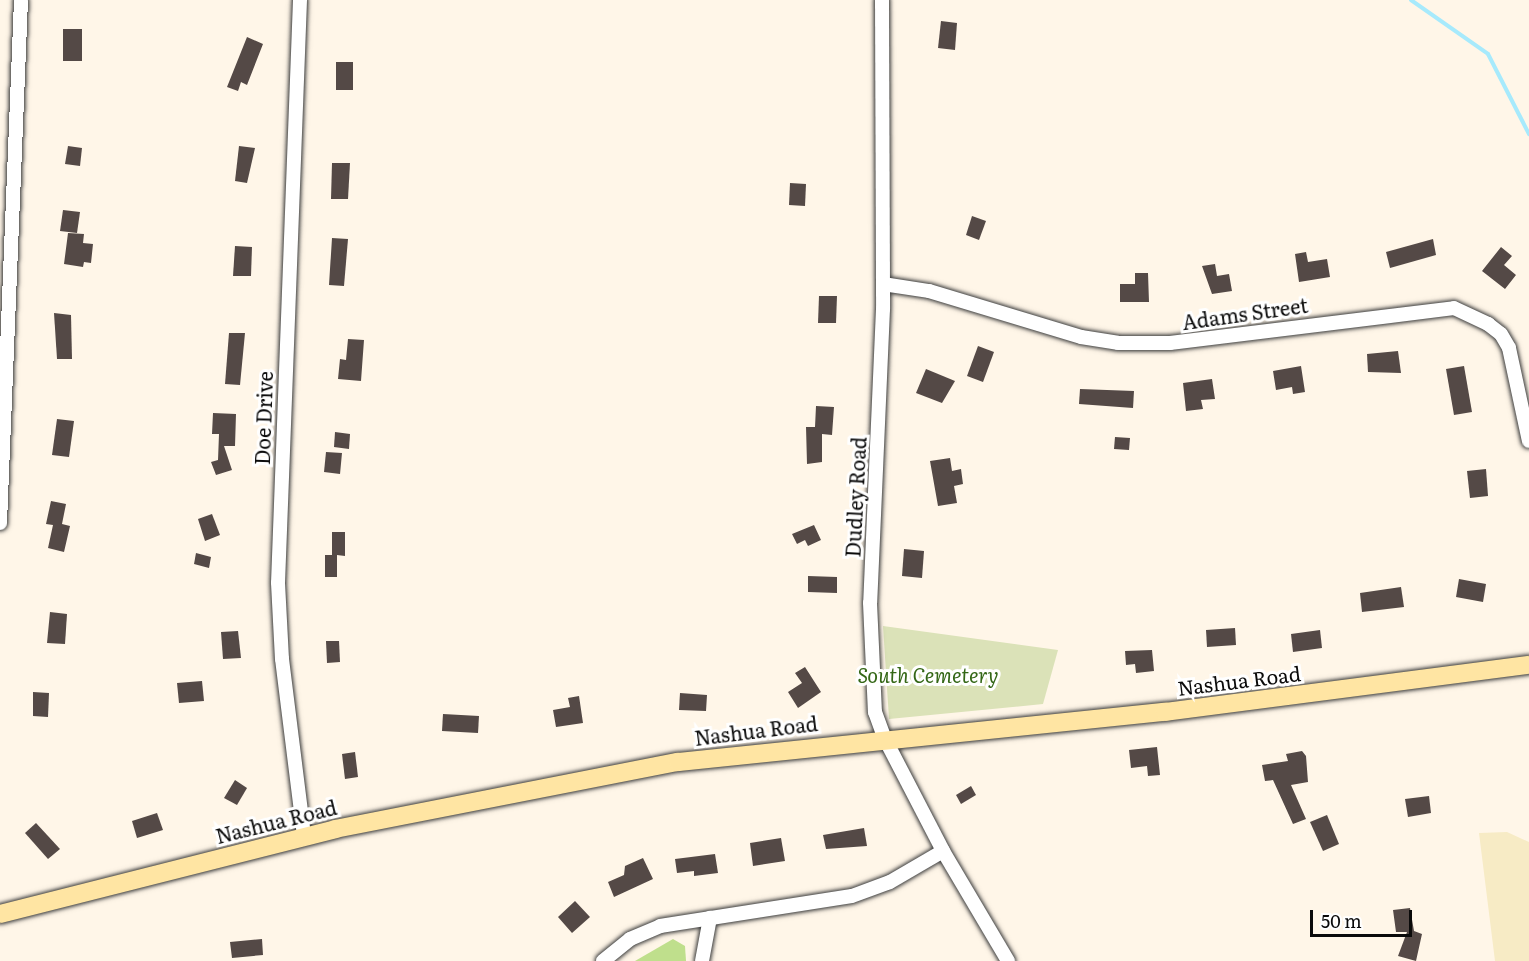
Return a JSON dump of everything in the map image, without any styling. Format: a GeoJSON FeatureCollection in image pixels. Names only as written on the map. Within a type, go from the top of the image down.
{"type":"FeatureCollection","features":[{"type":"Feature","properties":{"kind":"main road","name":"Nashua Road"},"geometry":{"type":"LineString","coordinates":[[0,914],[304,836],[616,773],[735,754],[1165,712],[1529,665]]}},
{"type":"Feature","properties":{"kind":"street"},"geometry":{"type":"LineString","coordinates":[[0,522],[21,0]]}},
{"type":"Feature","properties":{"kind":"street","name":"Doe Drive"},"geometry":{"type":"LineString","coordinates":[[300,0],[278,594],[304,836]]}},
{"type":"Feature","properties":{"kind":"street","name":"Dudley Road"},"geometry":{"type":"LineString","coordinates":[[882,0],[883,284],[870,603],[874,700],[885,739],[943,851],[1008,961]]}},
{"type":"Feature","properties":{"kind":"street","name":"Adams Street"},"geometry":{"type":"LineString","coordinates":[[883,284],[929,291],[1081,336],[1118,342],[1170,343],[1454,308],[1488,324],[1501,334],[1509,348],[1529,441]]}},
{"type":"Feature","properties":{"kind":"street"},"geometry":{"type":"LineString","coordinates":[[603,961],[643,932],[710,918],[852,896],[890,882],[943,851]]}},
{"type":"Feature","properties":{"kind":"street"},"geometry":{"type":"LineString","coordinates":[[702,961],[710,918]]}},
{"type":"Feature","properties":{"kind":"shaded area"},"geometry":{"type":"Polygon","coordinates":[[[1507,832],[1529,842],[1529,961],[1495,961],[1479,833],[1507,832]]]}},
{"type":"Feature","properties":{"kind":"green space","name":"South Cemetery"},"geometry":{"type":"Polygon","coordinates":[[[883,626],[1058,650],[1043,704],[889,719],[883,626]]]}},
{"type":"Feature","properties":{"kind":"green space"},"geometry":{"type":"Polygon","coordinates":[[[673,939],[685,946],[686,961],[635,961],[673,939]]]}},
{"type":"Feature","properties":{"kind":"building"},"geometry":{"type":"Polygon","coordinates":[[[941,21],[957,23],[955,50],[938,48],[941,21]]]}},
{"type":"Feature","properties":{"kind":"building"},"geometry":{"type":"Polygon","coordinates":[[[63,29],[82,29],[82,61],[63,61],[63,29]]]}},
{"type":"Feature","properties":{"kind":"building"},"geometry":{"type":"Polygon","coordinates":[[[247,37],[263,44],[247,85],[241,82],[238,91],[227,87],[247,37]]]}},
{"type":"Feature","properties":{"kind":"building"},"geometry":{"type":"Polygon","coordinates":[[[336,62],[353,62],[353,90],[336,90],[336,62]]]}},
{"type":"Feature","properties":{"kind":"building"},"geometry":{"type":"Polygon","coordinates":[[[68,146],[82,148],[80,166],[65,164],[68,146]]]}},
{"type":"Feature","properties":{"kind":"building"},"geometry":{"type":"Polygon","coordinates":[[[239,146],[255,148],[247,183],[235,181],[239,146]]]}},
{"type":"Feature","properties":{"kind":"building"},"geometry":{"type":"Polygon","coordinates":[[[332,163],[350,163],[348,199],[331,199],[332,163]]]}},
{"type":"Feature","properties":{"kind":"building"},"geometry":{"type":"Polygon","coordinates":[[[790,183],[806,184],[805,206],[789,205],[790,183]]]}},
{"type":"Feature","properties":{"kind":"building"},"geometry":{"type":"Polygon","coordinates":[[[63,210],[80,212],[77,233],[60,231],[63,210]]]}},
{"type":"Feature","properties":{"kind":"building"},"geometry":{"type":"Polygon","coordinates":[[[972,216],[986,221],[979,240],[966,235],[972,216]]]}},
{"type":"Feature","properties":{"kind":"building"},"geometry":{"type":"Polygon","coordinates":[[[68,233],[84,234],[83,243],[93,244],[91,263],[84,262],[83,267],[64,264],[68,233]]]}},
{"type":"Feature","properties":{"kind":"building"},"geometry":{"type":"Polygon","coordinates":[[[332,238],[348,239],[344,286],[329,285],[332,238]]]}},
{"type":"Feature","properties":{"kind":"building"},"geometry":{"type":"Polygon","coordinates":[[[1433,239],[1436,255],[1390,268],[1386,252],[1433,239]]]}},
{"type":"Feature","properties":{"kind":"building"},"geometry":{"type":"Polygon","coordinates":[[[235,246],[252,247],[251,276],[233,276],[235,246]]]}},
{"type":"Feature","properties":{"kind":"building"},"geometry":{"type":"Polygon","coordinates":[[[1501,247],[1512,256],[1504,265],[1516,275],[1505,289],[1482,271],[1501,247]]]}},
{"type":"Feature","properties":{"kind":"building"},"geometry":{"type":"Polygon","coordinates":[[[1306,252],[1308,262],[1327,259],[1330,277],[1299,282],[1295,254],[1306,252]]]}},
{"type":"Feature","properties":{"kind":"building"},"geometry":{"type":"Polygon","coordinates":[[[1215,264],[1217,276],[1229,274],[1232,291],[1212,294],[1202,266],[1215,264]]]}},
{"type":"Feature","properties":{"kind":"building"},"geometry":{"type":"Polygon","coordinates":[[[1135,273],[1148,273],[1149,302],[1120,302],[1120,284],[1135,284],[1135,273]]]}},
{"type":"Feature","properties":{"kind":"building"},"geometry":{"type":"Polygon","coordinates":[[[819,296],[837,296],[836,323],[818,323],[819,296]]]}},
{"type":"Feature","properties":{"kind":"building"},"geometry":{"type":"Polygon","coordinates":[[[54,313],[71,315],[72,359],[57,359],[54,313]]]}},
{"type":"Feature","properties":{"kind":"building"},"geometry":{"type":"Polygon","coordinates":[[[229,333],[245,333],[240,385],[225,384],[229,333]]]}},
{"type":"Feature","properties":{"kind":"building"},"geometry":{"type":"Polygon","coordinates":[[[348,339],[364,340],[361,381],[338,379],[340,359],[346,360],[348,339]]]}},
{"type":"Feature","properties":{"kind":"building"},"geometry":{"type":"Polygon","coordinates":[[[978,346],[994,352],[983,382],[967,376],[978,346]]]}},
{"type":"Feature","properties":{"kind":"building"},"geometry":{"type":"Polygon","coordinates":[[[1398,351],[1401,373],[1368,372],[1367,354],[1398,351]]]}},
{"type":"Feature","properties":{"kind":"building"},"geometry":{"type":"Polygon","coordinates":[[[1301,366],[1305,392],[1293,394],[1292,387],[1276,390],[1273,371],[1301,366]]]}},
{"type":"Feature","properties":{"kind":"building"},"geometry":{"type":"Polygon","coordinates":[[[1464,366],[1472,412],[1454,415],[1446,369],[1464,366]]]}},
{"type":"Feature","properties":{"kind":"building"},"geometry":{"type":"Polygon","coordinates":[[[926,369],[955,381],[942,403],[916,393],[926,369]]]}},
{"type":"Feature","properties":{"kind":"building"},"geometry":{"type":"Polygon","coordinates":[[[1212,379],[1215,399],[1201,400],[1203,409],[1186,411],[1183,383],[1212,379]]]}},
{"type":"Feature","properties":{"kind":"building"},"geometry":{"type":"Polygon","coordinates":[[[1080,389],[1134,391],[1133,408],[1079,404],[1080,389]]]}},
{"type":"Feature","properties":{"kind":"building"},"geometry":{"type":"Polygon","coordinates":[[[816,406],[834,407],[832,435],[822,434],[822,462],[807,464],[806,427],[815,427],[816,406]]]}},
{"type":"Feature","properties":{"kind":"building"},"geometry":{"type":"Polygon","coordinates":[[[213,413],[236,414],[235,446],[224,446],[232,470],[216,475],[211,462],[218,460],[219,434],[212,434],[213,413]]]}},
{"type":"Feature","properties":{"kind":"building"},"geometry":{"type":"Polygon","coordinates":[[[57,419],[74,421],[69,457],[52,455],[57,419]]]}},
{"type":"Feature","properties":{"kind":"building"},"geometry":{"type":"Polygon","coordinates":[[[335,432],[350,434],[349,449],[334,447],[335,432]]]}},
{"type":"Feature","properties":{"kind":"building"},"geometry":{"type":"Polygon","coordinates":[[[1115,437],[1130,438],[1129,450],[1114,449],[1115,437]]]}},
{"type":"Feature","properties":{"kind":"building"},"geometry":{"type":"Polygon","coordinates":[[[326,452],[342,453],[340,474],[324,472],[326,452]]]}},
{"type":"Feature","properties":{"kind":"building"},"geometry":{"type":"Polygon","coordinates":[[[950,458],[952,471],[961,469],[963,484],[954,486],[957,503],[938,506],[930,461],[950,458]]]}},
{"type":"Feature","properties":{"kind":"building"},"geometry":{"type":"Polygon","coordinates":[[[1486,469],[1488,496],[1470,498],[1467,471],[1486,469]]]}},
{"type":"Feature","properties":{"kind":"building"},"geometry":{"type":"Polygon","coordinates":[[[51,501],[66,504],[62,524],[70,526],[64,552],[48,548],[53,525],[46,524],[51,501]]]}},
{"type":"Feature","properties":{"kind":"building"},"geometry":{"type":"Polygon","coordinates":[[[212,514],[220,535],[205,541],[198,519],[212,514]]]}},
{"type":"Feature","properties":{"kind":"building"},"geometry":{"type":"Polygon","coordinates":[[[814,525],[821,540],[808,546],[805,540],[797,544],[792,534],[814,525]]]}},
{"type":"Feature","properties":{"kind":"building"},"geometry":{"type":"Polygon","coordinates":[[[332,532],[345,532],[345,556],[337,555],[337,577],[325,577],[325,555],[332,555],[332,532]]]}},
{"type":"Feature","properties":{"kind":"building"},"geometry":{"type":"Polygon","coordinates":[[[904,549],[924,551],[922,578],[902,576],[904,549]]]}},
{"type":"Feature","properties":{"kind":"building"},"geometry":{"type":"Polygon","coordinates":[[[196,553],[211,557],[209,568],[194,564],[196,553]]]}},
{"type":"Feature","properties":{"kind":"building"},"geometry":{"type":"Polygon","coordinates":[[[808,576],[837,577],[837,593],[808,592],[808,576]]]}},
{"type":"Feature","properties":{"kind":"building"},"geometry":{"type":"Polygon","coordinates":[[[1459,579],[1486,584],[1483,602],[1456,597],[1459,579]]]}},
{"type":"Feature","properties":{"kind":"building"},"geometry":{"type":"Polygon","coordinates":[[[1401,587],[1404,607],[1362,612],[1360,593],[1401,587]]]}},
{"type":"Feature","properties":{"kind":"building"},"geometry":{"type":"Polygon","coordinates":[[[50,612],[67,614],[65,644],[47,643],[50,612]]]}},
{"type":"Feature","properties":{"kind":"building"},"geometry":{"type":"Polygon","coordinates":[[[1235,628],[1236,645],[1207,647],[1206,630],[1235,628]]]}},
{"type":"Feature","properties":{"kind":"building"},"geometry":{"type":"Polygon","coordinates":[[[1320,630],[1322,648],[1293,652],[1291,634],[1320,630]]]}},
{"type":"Feature","properties":{"kind":"building"},"geometry":{"type":"Polygon","coordinates":[[[238,631],[241,658],[223,659],[221,632],[238,631]]]}},
{"type":"Feature","properties":{"kind":"building"},"geometry":{"type":"Polygon","coordinates":[[[326,641],[339,641],[340,662],[327,663],[326,641]]]}},
{"type":"Feature","properties":{"kind":"building"},"geometry":{"type":"Polygon","coordinates":[[[1152,650],[1154,671],[1136,673],[1135,664],[1126,665],[1125,651],[1152,650]]]}},
{"type":"Feature","properties":{"kind":"building"},"geometry":{"type":"Polygon","coordinates":[[[805,667],[821,692],[798,708],[788,692],[802,683],[795,673],[805,667]]]}},
{"type":"Feature","properties":{"kind":"building"},"geometry":{"type":"Polygon","coordinates":[[[202,681],[204,701],[179,703],[177,683],[202,681]]]}},
{"type":"Feature","properties":{"kind":"building"},"geometry":{"type":"Polygon","coordinates":[[[33,692],[49,693],[48,717],[33,716],[33,692]]]}},
{"type":"Feature","properties":{"kind":"building"},"geometry":{"type":"Polygon","coordinates":[[[680,693],[707,695],[706,711],[679,710],[680,693]]]}},
{"type":"Feature","properties":{"kind":"building"},"geometry":{"type":"Polygon","coordinates":[[[579,696],[583,723],[556,727],[553,710],[570,707],[568,698],[579,696]]]}},
{"type":"Feature","properties":{"kind":"building"},"geometry":{"type":"Polygon","coordinates":[[[443,714],[479,716],[478,733],[442,731],[443,714]]]}},
{"type":"Feature","properties":{"kind":"building"},"geometry":{"type":"Polygon","coordinates":[[[1157,747],[1160,775],[1148,776],[1147,766],[1131,768],[1129,750],[1157,747]]]}},
{"type":"Feature","properties":{"kind":"building"},"geometry":{"type":"Polygon","coordinates":[[[1302,751],[1306,756],[1308,782],[1291,785],[1306,819],[1293,824],[1273,780],[1265,781],[1262,765],[1288,761],[1286,754],[1302,751]]]}},
{"type":"Feature","properties":{"kind":"building"},"geometry":{"type":"Polygon","coordinates":[[[355,752],[358,777],[345,779],[342,754],[355,752]]]}},
{"type":"Feature","properties":{"kind":"building"},"geometry":{"type":"Polygon","coordinates":[[[235,780],[247,788],[237,805],[224,798],[235,780]]]}},
{"type":"Feature","properties":{"kind":"building"},"geometry":{"type":"Polygon","coordinates":[[[971,786],[976,795],[961,804],[956,795],[971,786]]]}},
{"type":"Feature","properties":{"kind":"building"},"geometry":{"type":"Polygon","coordinates":[[[1429,796],[1431,813],[1408,817],[1405,799],[1429,796]]]}},
{"type":"Feature","properties":{"kind":"building"},"geometry":{"type":"Polygon","coordinates":[[[157,813],[163,830],[137,838],[132,821],[157,813]]]}},
{"type":"Feature","properties":{"kind":"building"},"geometry":{"type":"Polygon","coordinates":[[[1327,815],[1339,844],[1323,851],[1310,822],[1327,815]]]}},
{"type":"Feature","properties":{"kind":"building"},"geometry":{"type":"Polygon","coordinates":[[[36,823],[60,849],[48,859],[25,833],[36,823]]]}},
{"type":"Feature","properties":{"kind":"building"},"geometry":{"type":"Polygon","coordinates":[[[864,828],[867,846],[826,849],[823,835],[864,828]]]}},
{"type":"Feature","properties":{"kind":"building"},"geometry":{"type":"Polygon","coordinates":[[[781,838],[785,861],[753,866],[750,843],[781,838]]]}},
{"type":"Feature","properties":{"kind":"building"},"geometry":{"type":"Polygon","coordinates":[[[715,854],[718,873],[694,876],[694,871],[677,873],[675,859],[715,854]]]}},
{"type":"Feature","properties":{"kind":"building"},"geometry":{"type":"Polygon","coordinates":[[[643,858],[653,879],[614,897],[608,882],[624,875],[625,866],[643,858]]]}},
{"type":"Feature","properties":{"kind":"building"},"geometry":{"type":"Polygon","coordinates":[[[575,901],[590,917],[572,933],[558,917],[575,901]]]}},
{"type":"Feature","properties":{"kind":"building"},"geometry":{"type":"Polygon","coordinates":[[[1410,908],[1414,931],[1422,934],[1416,961],[1398,956],[1407,932],[1396,932],[1393,910],[1410,908]]]}},
{"type":"Feature","properties":{"kind":"building"},"geometry":{"type":"Polygon","coordinates":[[[262,939],[263,955],[232,958],[230,942],[262,939]]]}},
{"type":"Feature","properties":{"kind":"waterway"},"geometry":{"type":"LineString","coordinates":[[1411,0],[1488,54],[1529,134]]}}]}
